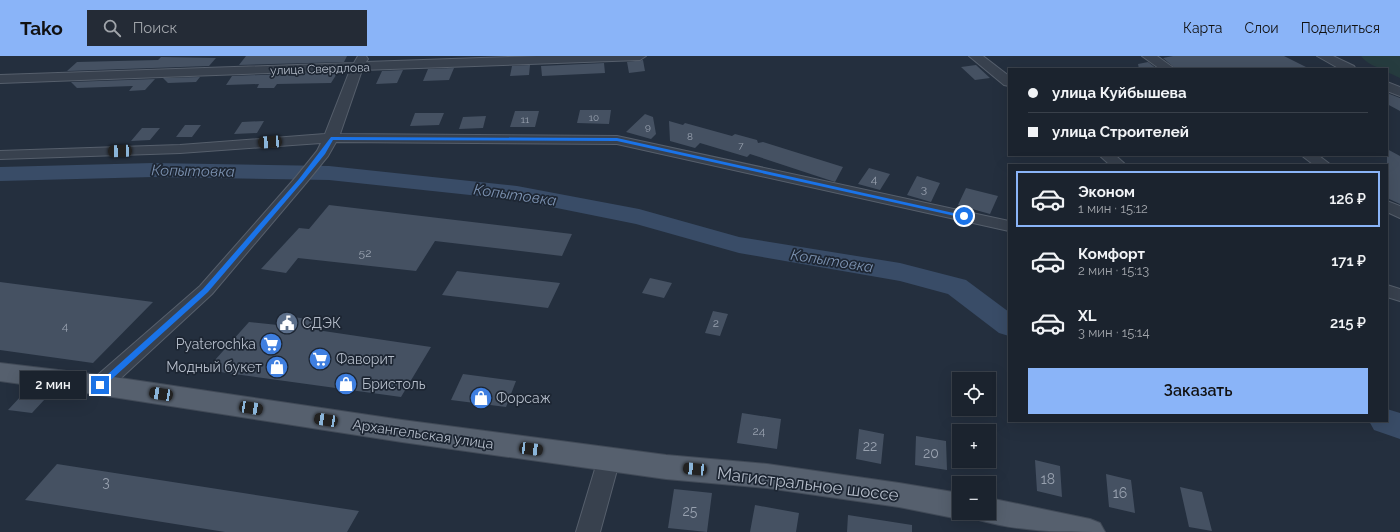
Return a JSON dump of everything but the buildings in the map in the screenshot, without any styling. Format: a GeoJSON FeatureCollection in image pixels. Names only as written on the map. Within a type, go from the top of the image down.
{"type":"FeatureCollection","features":[{"type":"Feature","properties":{"kind":"main road","name":"Архангельская улица"},"geometry":{"type":"LineString","coordinates":[[0,372],[100,385],[402,431],[609,459]]}},
{"type":"Feature","properties":{"kind":"main road","name":"Магистральное шоссе"},"geometry":{"type":"LineString","coordinates":[[609,459],[767,476],[898,495],[952,505]]}},
{"type":"Feature","properties":{"kind":"main road"},"geometry":{"type":"LineString","coordinates":[[996,513],[1090,532]]}},
{"type":"Feature","properties":{"kind":"street","name":"улица Свердлова"},"geometry":{"type":"LineString","coordinates":[[0,79],[360,62],[640,56]]}},
{"type":"Feature","properties":{"kind":"street"},"geometry":{"type":"LineString","coordinates":[[975,56],[1008,81]]}},
{"type":"Feature","properties":{"kind":"street"},"geometry":{"type":"LineString","coordinates":[[1148,56],[1167,68]]}},
{"type":"Feature","properties":{"kind":"street"},"geometry":{"type":"LineString","coordinates":[[1323,56],[1348,68]]}},
{"type":"Feature","properties":{"kind":"street"},"geometry":{"type":"LineString","coordinates":[[100,385],[206,290],[313,166],[331,138],[360,62]]}},
{"type":"Feature","properties":{"kind":"street"},"geometry":{"type":"LineString","coordinates":[[1388,86],[1400,92]]}},
{"type":"Feature","properties":{"kind":"street"},"geometry":{"type":"LineString","coordinates":[[0,155],[180,149],[331,138],[617,140],[1008,226]]}},
{"type":"Feature","properties":{"kind":"street"},"geometry":{"type":"LineString","coordinates":[[1107,156],[1118,164]]}},
{"type":"Feature","properties":{"kind":"street"},"geometry":{"type":"LineString","coordinates":[[1310,156],[1322,164]]}},
{"type":"Feature","properties":{"kind":"street"},"geometry":{"type":"LineString","coordinates":[[1388,207],[1400,213]]}},
{"type":"Feature","properties":{"kind":"street"},"geometry":{"type":"LineString","coordinates":[[1388,291],[1400,295]]}},
{"type":"Feature","properties":{"kind":"street"},"geometry":{"type":"LineString","coordinates":[[588,532],[609,459]]}},
{"type":"Feature","properties":{"kind":"green space"},"geometry":{"type":"Polygon","coordinates":[[[1361,56],[1400,56],[1400,78],[1388,72],[1388,68],[1376,67],[1363,59],[1361,56]]]}},
{"type":"Feature","properties":{"kind":"waterway","name":"Копытовка"},"geometry":{"type":"LineString","coordinates":[[0,174],[153,170],[329,173],[517,193],[639,217],[739,245],[900,272],[957,287],[1008,325]]}},
{"type":"Feature","properties":{"kind":"waterway","name":"Копытовка"},"geometry":{"type":"LineString","coordinates":[[1388,422],[1400,426]]}},
{"type":"Feature","properties":{"kind":"place","name":"СДЭК"},"geometry":{"type":"Point","coordinates":[287,323]}},
{"type":"Feature","properties":{"kind":"place","name":"Pyaterochka"},"geometry":{"type":"Point","coordinates":[271,344]}},
{"type":"Feature","properties":{"kind":"place","name":"Фаворит"},"geometry":{"type":"Point","coordinates":[320,359]}},
{"type":"Feature","properties":{"kind":"place","name":"Модный букет"},"geometry":{"type":"Point","coordinates":[277,367]}},
{"type":"Feature","properties":{"kind":"place","name":"Бристоль"},"geometry":{"type":"Point","coordinates":[346,384]}},
{"type":"Feature","properties":{"kind":"place","name":"Форсаж"},"geometry":{"type":"Point","coordinates":[481,398]}},
{"type":"Feature","properties":{"kind":"route"},"geometry":{"type":"LineString","coordinates":[[100,385],[206,290],[301,180],[323,152],[331,138],[617,140],[964,216]]}}]}
